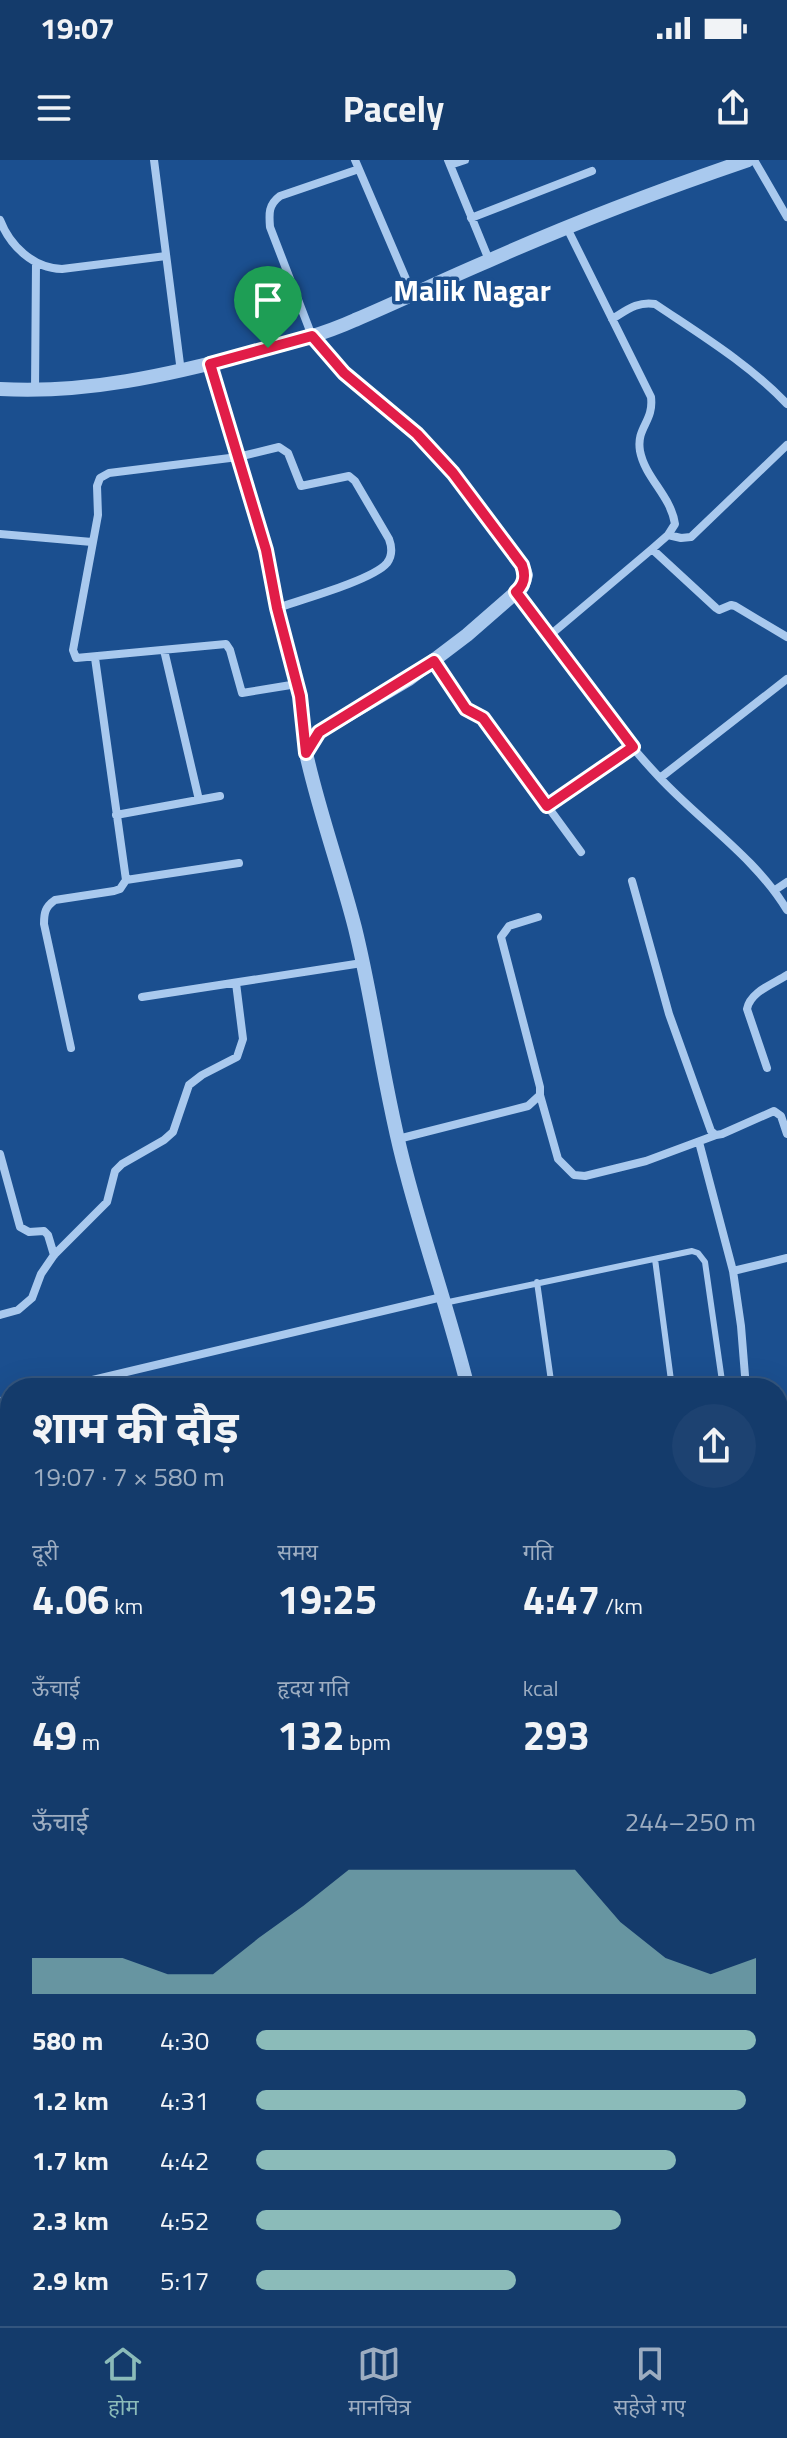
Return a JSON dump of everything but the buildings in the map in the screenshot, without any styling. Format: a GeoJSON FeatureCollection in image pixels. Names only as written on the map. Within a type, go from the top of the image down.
{"type":"FeatureCollection","features":[{"type":"Feature","properties":{"kind":"street"},"geometry":{"type":"LineString","coordinates":[[154,160],[181,372]]}},
{"type":"Feature","properties":{"kind":"street"},"geometry":{"type":"LineString","coordinates":[[465,160],[449,163],[489,260]]}},
{"type":"Feature","properties":{"kind":"street"},"geometry":{"type":"LineString","coordinates":[[0,389],[35,391],[88,387],[181,372],[312,336],[354,321],[615,206],[746,160]]}},
{"type":"Feature","properties":{"kind":"street"},"geometry":{"type":"LineString","coordinates":[[754,160],[787,217]]}},
{"type":"Feature","properties":{"kind":"street"},"geometry":{"type":"LineString","coordinates":[[306,753],[319,732],[434,661],[522,587],[526,575],[522,565],[453,473],[417,434],[344,373],[312,336],[270,227],[269,211],[273,201],[358,163],[412,293]]}},
{"type":"Feature","properties":{"kind":"street"},"geometry":{"type":"LineString","coordinates":[[471,218],[592,171]]}},
{"type":"Feature","properties":{"kind":"street"},"geometry":{"type":"LineString","coordinates":[[0,220],[13,243],[46,268],[62,269],[166,256]]}},
{"type":"Feature","properties":{"kind":"street"},"geometry":{"type":"LineString","coordinates":[[549,636],[668,535],[675,524],[673,511],[642,461],[639,446],[641,430],[653,410],[651,397],[567,228]]}},
{"type":"Feature","properties":{"kind":"street"},"geometry":{"type":"LineString","coordinates":[[35,391],[36,263]]}},
{"type":"Feature","properties":{"kind":"street"},"geometry":{"type":"LineString","coordinates":[[612,319],[636,305],[645,302],[655,304],[767,383],[787,404]]}},
{"type":"Feature","properties":{"kind":"street"},"geometry":{"type":"LineString","coordinates":[[210,364],[266,550],[297,684],[316,800],[335,856],[362,963],[398,1139],[465,1378]]}},
{"type":"Feature","properties":{"kind":"street"},"geometry":{"type":"LineString","coordinates":[[668,535],[691,537],[787,445]]}},
{"type":"Feature","properties":{"kind":"street"},"geometry":{"type":"LineString","coordinates":[[277,608],[385,566],[392,548],[355,481],[349,476],[301,486],[284,448],[238,457],[109,473],[100,478],[97,486],[98,515],[73,655],[80,660],[226,644],[240,689],[246,694],[297,684]]}},
{"type":"Feature","properties":{"kind":"street"},"geometry":{"type":"LineString","coordinates":[[0,534],[92,542]]}},
{"type":"Feature","properties":{"kind":"street"},"geometry":{"type":"LineString","coordinates":[[652,549],[719,610],[735,606],[787,637]]}},
{"type":"Feature","properties":{"kind":"street"},"geometry":{"type":"LineString","coordinates":[[516,592],[633,747],[660,778],[775,890],[787,910]]}},
{"type":"Feature","properties":{"kind":"street"},"geometry":{"type":"LineString","coordinates":[[164,650],[199,800]]}},
{"type":"Feature","properties":{"kind":"street"},"geometry":{"type":"LineString","coordinates":[[71,1048],[44,913],[47,905],[55,900],[114,891],[126,880],[95,658]]}},
{"type":"Feature","properties":{"kind":"street"},"geometry":{"type":"LineString","coordinates":[[434,661],[466,709],[483,718],[581,852]]}},
{"type":"Feature","properties":{"kind":"street"},"geometry":{"type":"LineString","coordinates":[[660,778],[787,679]]}},
{"type":"Feature","properties":{"kind":"street"},"geometry":{"type":"LineString","coordinates":[[547,806],[633,747]]}},
{"type":"Feature","properties":{"kind":"street"},"geometry":{"type":"LineString","coordinates":[[116,815],[220,796]]}},
{"type":"Feature","properties":{"kind":"street"},"geometry":{"type":"LineString","coordinates":[[126,880],[239,863]]}},
{"type":"Feature","properties":{"kind":"street"},"geometry":{"type":"LineString","coordinates":[[632,881],[682,1055],[708,1125],[716,1135]]}},
{"type":"Feature","properties":{"kind":"street"},"geometry":{"type":"LineString","coordinates":[[775,890],[787,882]]}},
{"type":"Feature","properties":{"kind":"street"},"geometry":{"type":"LineString","coordinates":[[538,917],[509,926],[501,937],[558,1159],[574,1175],[585,1176],[646,1161],[774,1111],[781,1116],[787,1134]]}},
{"type":"Feature","properties":{"kind":"street"},"geometry":{"type":"LineString","coordinates":[[142,997],[362,963]]}},
{"type":"Feature","properties":{"kind":"street"},"geometry":{"type":"LineString","coordinates":[[767,1068],[747,1009],[748,1001],[787,975]]}},
{"type":"Feature","properties":{"kind":"street"},"geometry":{"type":"LineString","coordinates":[[0,1315],[25,1305],[54,1255],[107,1202],[115,1171],[173,1132],[189,1085],[237,1057],[243,1039],[236,983]]}},
{"type":"Feature","properties":{"kind":"street"},"geometry":{"type":"LineString","coordinates":[[398,1139],[528,1106],[540,1095]]}},
{"type":"Feature","properties":{"kind":"street"},"geometry":{"type":"LineString","coordinates":[[699,1142],[733,1271],[745,1378]]}},
{"type":"Feature","properties":{"kind":"street"},"geometry":{"type":"LineString","coordinates":[[0,1154],[20,1227],[29,1232],[44,1231],[54,1255]]}},
{"type":"Feature","properties":{"kind":"street"},"geometry":{"type":"LineString","coordinates":[[733,1271],[787,1258]]}},
{"type":"Feature","properties":{"kind":"street"},"geometry":{"type":"LineString","coordinates":[[103,1378],[443,1300]]}},
{"type":"Feature","properties":{"kind":"lane"},"geometry":{"type":"LineString","coordinates":[[443,1300],[692,1251],[705,1262],[722,1378]]}},
{"type":"Feature","properties":{"kind":"lane"},"geometry":{"type":"LineString","coordinates":[[655,1259],[671,1378]]}},
{"type":"Feature","properties":{"kind":"lane"},"geometry":{"type":"LineString","coordinates":[[537,1282],[551,1378]]}},
{"type":"Feature","properties":{"kind":"district","name":"Malik Nagar"},"geometry":{"type":"Point","coordinates":[472,291]}},
{"type":"Feature","properties":{"kind":"route"},"geometry":{"type":"LineString","coordinates":[[312,336],[344,373],[417,434],[453,473],[522,565],[526,575],[522,587],[516,592],[633,747],[547,806],[483,718],[466,709],[434,661],[319,732],[306,753],[300,696],[277,608],[266,550],[210,364],[268,348],[312,336]]}}]}
